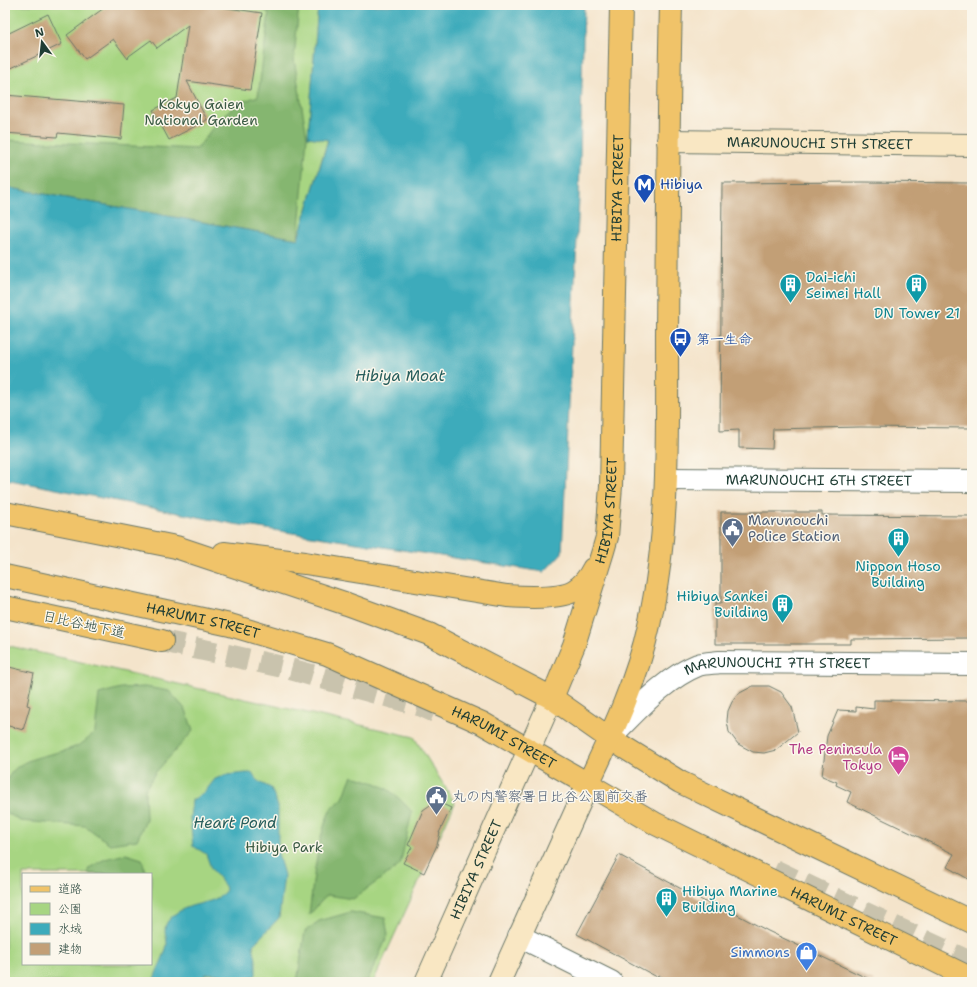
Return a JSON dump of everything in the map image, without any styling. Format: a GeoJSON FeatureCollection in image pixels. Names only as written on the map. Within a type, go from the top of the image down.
{"type":"FeatureCollection","features":[{"type":"Feature","properties":{"kind":"main road","name":"HIBIYA STREET"},"geometry":{"type":"LineString","coordinates":[[426,982],[574,645],[607,537],[612,486],[621,5]]}},
{"type":"Feature","properties":{"kind":"main road"},"geometry":{"type":"LineString","coordinates":[[499,982],[609,738],[635,676],[649,626],[659,576],[667,479],[668,141],[671,5]]}},
{"type":"Feature","properties":{"kind":"main road","name":"MARUNOUCHI 5TH STREET"},"geometry":{"type":"LineString","coordinates":[[668,141],[972,145]]}},
{"type":"Feature","properties":{"kind":"main road"},"geometry":{"type":"LineString","coordinates":[[5,513],[176,547],[305,563],[499,595],[531,598],[568,593],[575,590],[591,574],[604,550]]}},
{"type":"Feature","properties":{"kind":"main road"},"geometry":{"type":"LineString","coordinates":[[176,547],[347,604],[429,634],[552,698],[609,738],[680,782],[972,922]]}},
{"type":"Feature","properties":{"kind":"main road","name":"HARUMI STREET"},"geometry":{"type":"LineString","coordinates":[[5,576],[230,625],[327,654],[482,723],[656,824],[972,979]]}},
{"type":"Feature","properties":{"kind":"main road","name":"日比谷地下道"},"geometry":{"type":"LineString","coordinates":[[5,607],[162,641]]}},
{"type":"Feature","properties":{"kind":"street","name":"MARUNOUCHI 6TH STREET"},"geometry":{"type":"LineString","coordinates":[[667,479],[972,481]]}},
{"type":"Feature","properties":{"kind":"street","name":"MARUNOUCHI 7TH STREET"},"geometry":{"type":"LineString","coordinates":[[609,738],[660,689],[680,675],[700,664],[720,662],[972,664]]}},
{"type":"Feature","properties":{"kind":"street"},"geometry":{"type":"LineString","coordinates":[[520,936],[611,982]]}},
{"type":"Feature","properties":{"kind":"green space","name":"Kokyo Gaien National Garden"},"geometry":{"type":"Polygon","coordinates":[[[5,5],[318,5],[308,137],[328,139],[298,239],[5,187],[5,5]]]}},
{"type":"Feature","properties":{"kind":"green space"},"geometry":{"type":"Polygon","coordinates":[[[250,5],[299,5],[294,59],[307,137],[298,239],[5,187],[5,140],[197,149],[219,119],[236,104],[258,96],[269,13],[250,5]]]}},
{"type":"Feature","properties":{"kind":"green space","name":"Hibiya Park"},"geometry":{"type":"Polygon","coordinates":[[[5,645],[414,737],[455,803],[373,982],[5,982],[5,645]]]}},
{"type":"Feature","properties":{"kind":"green space"},"geometry":{"type":"Polygon","coordinates":[[[145,687],[169,691],[186,710],[193,731],[155,773],[145,790],[146,819],[137,840],[110,844],[85,826],[20,821],[6,812],[5,794],[7,780],[13,771],[22,764],[33,759],[70,749],[81,744],[95,732],[99,694],[121,688],[145,687]]]}},
{"type":"Feature","properties":{"kind":"green space"},"geometry":{"type":"Polygon","coordinates":[[[352,776],[379,785],[392,792],[412,812],[400,865],[353,899],[327,895],[309,915],[316,860],[326,820],[331,809],[343,798],[352,776]]]}},
{"type":"Feature","properties":{"kind":"green space"},"geometry":{"type":"Polygon","coordinates":[[[126,854],[142,859],[146,873],[87,873],[89,868],[105,859],[126,854]]]}},
{"type":"Feature","properties":{"kind":"green space"},"geometry":{"type":"Polygon","coordinates":[[[351,912],[385,918],[388,935],[367,982],[297,982],[305,931],[319,921],[351,912]]]}},
{"type":"Feature","properties":{"kind":"water","name":"Hibiya Moat"},"geometry":{"type":"Polygon","coordinates":[[[318,5],[584,5],[579,198],[562,553],[544,572],[234,524],[5,479],[5,187],[298,239],[328,140],[308,137],[318,5]]]}},
{"type":"Feature","properties":{"kind":"water","name":"Heart Pond"},"geometry":{"type":"Polygon","coordinates":[[[252,773],[258,781],[271,788],[278,806],[278,854],[284,875],[279,918],[253,945],[256,960],[256,975],[248,978],[236,979],[206,974],[202,982],[153,982],[167,944],[165,927],[168,921],[183,909],[221,896],[226,890],[225,886],[211,868],[206,854],[193,846],[190,818],[192,800],[204,793],[215,779],[226,775],[252,773]]]}},
{"type":"Feature","properties":{"kind":"building"},"geometry":{"type":"Polygon","coordinates":[[[108,5],[215,5],[214,6],[262,13],[250,90],[187,81],[207,120],[169,140],[153,110],[177,98],[188,25],[157,48],[151,40],[129,56],[128,59],[113,39],[85,59],[67,35],[108,5]]]}},
{"type":"Feature","properties":{"kind":"building"},"geometry":{"type":"Polygon","coordinates":[[[48,14],[62,44],[5,71],[5,35],[48,14]]]}},
{"type":"Feature","properties":{"kind":"building"},"geometry":{"type":"Polygon","coordinates":[[[5,95],[124,105],[121,139],[58,133],[57,137],[5,133],[5,95]]]}},
{"type":"Feature","properties":{"kind":"building"},"geometry":{"type":"Polygon","coordinates":[[[722,183],[972,183],[972,428],[860,427],[773,429],[772,449],[739,448],[739,430],[720,431],[722,183]]]}},
{"type":"Feature","properties":{"kind":"building"},"geometry":{"type":"Polygon","coordinates":[[[721,512],[822,512],[822,515],[972,516],[972,638],[851,639],[851,644],[715,644],[715,603],[721,603],[721,512]]]}},
{"type":"Feature","properties":{"kind":"building"},"geometry":{"type":"Polygon","coordinates":[[[5,666],[34,673],[27,705],[30,706],[23,730],[5,725],[5,666]]]}},
{"type":"Feature","properties":{"kind":"building"},"geometry":{"type":"Polygon","coordinates":[[[753,686],[769,686],[781,692],[792,707],[798,732],[776,750],[764,753],[753,752],[738,744],[729,732],[727,721],[728,711],[732,702],[738,694],[753,686]]]}},
{"type":"Feature","properties":{"kind":"building","name":"The Peninsula Tokyo"},"geometry":{"type":"Polygon","coordinates":[[[874,700],[972,701],[972,881],[947,867],[954,854],[847,802],[851,792],[836,785],[837,782],[822,776],[827,736],[838,710],[856,711],[856,707],[874,709],[874,700]]]}},
{"type":"Feature","properties":{"kind":"building"},"geometry":{"type":"Polygon","coordinates":[[[436,801],[451,808],[439,833],[437,845],[424,873],[403,863],[412,847],[408,845],[423,810],[436,801]]]}},
{"type":"Feature","properties":{"kind":"building","name":"Hibiya Marine Building"},"geometry":{"type":"Polygon","coordinates":[[[619,855],[709,904],[711,901],[768,931],[875,982],[672,982],[658,975],[657,977],[577,934],[619,855]]]}},
{"type":"Feature","properties":{"kind":"tunnel"},"geometry":{"type":"LineString","coordinates":[[162,641],[283,667],[422,706],[435,712]]}},
{"type":"Feature","properties":{"kind":"tunnel"},"geometry":{"type":"LineString","coordinates":[[774,870],[972,963]]}},
{"type":"Feature","properties":{"kind":"place","name":"Hibiya"},"geometry":{"type":"Point","coordinates":[645,204]}},
{"type":"Feature","properties":{"kind":"place","name":"Dai-ichi Seimei Hall"},"geometry":{"type":"Point","coordinates":[791,304]}},
{"type":"Feature","properties":{"kind":"place","name":"DN Tower 21"},"geometry":{"type":"Point","coordinates":[917,304]}},
{"type":"Feature","properties":{"kind":"place","name":"第一生命"},"geometry":{"type":"Point","coordinates":[681,358]}},
{"type":"Feature","properties":{"kind":"place","name":"Marunouchi Police Station"},"geometry":{"type":"Point","coordinates":[732,548]}},
{"type":"Feature","properties":{"kind":"place","name":"Nippon Hoso Building"},"geometry":{"type":"Point","coordinates":[898,558]}},
{"type":"Feature","properties":{"kind":"place","name":"Hibiya Sankei Building"},"geometry":{"type":"Point","coordinates":[783,624]}},
{"type":"Feature","properties":{"kind":"place","name":"The Peninsula Tokyo"},"geometry":{"type":"Point","coordinates":[898,776]}},
{"type":"Feature","properties":{"kind":"place","name":"丸の内警察署日比谷公園前交番"},"geometry":{"type":"Point","coordinates":[436,816]}},
{"type":"Feature","properties":{"kind":"place","name":"Hibiya Marine Building"},"geometry":{"type":"Point","coordinates":[666,918]}},
{"type":"Feature","properties":{"kind":"place","name":"Simmons"},"geometry":{"type":"Point","coordinates":[806,972]}}]}
